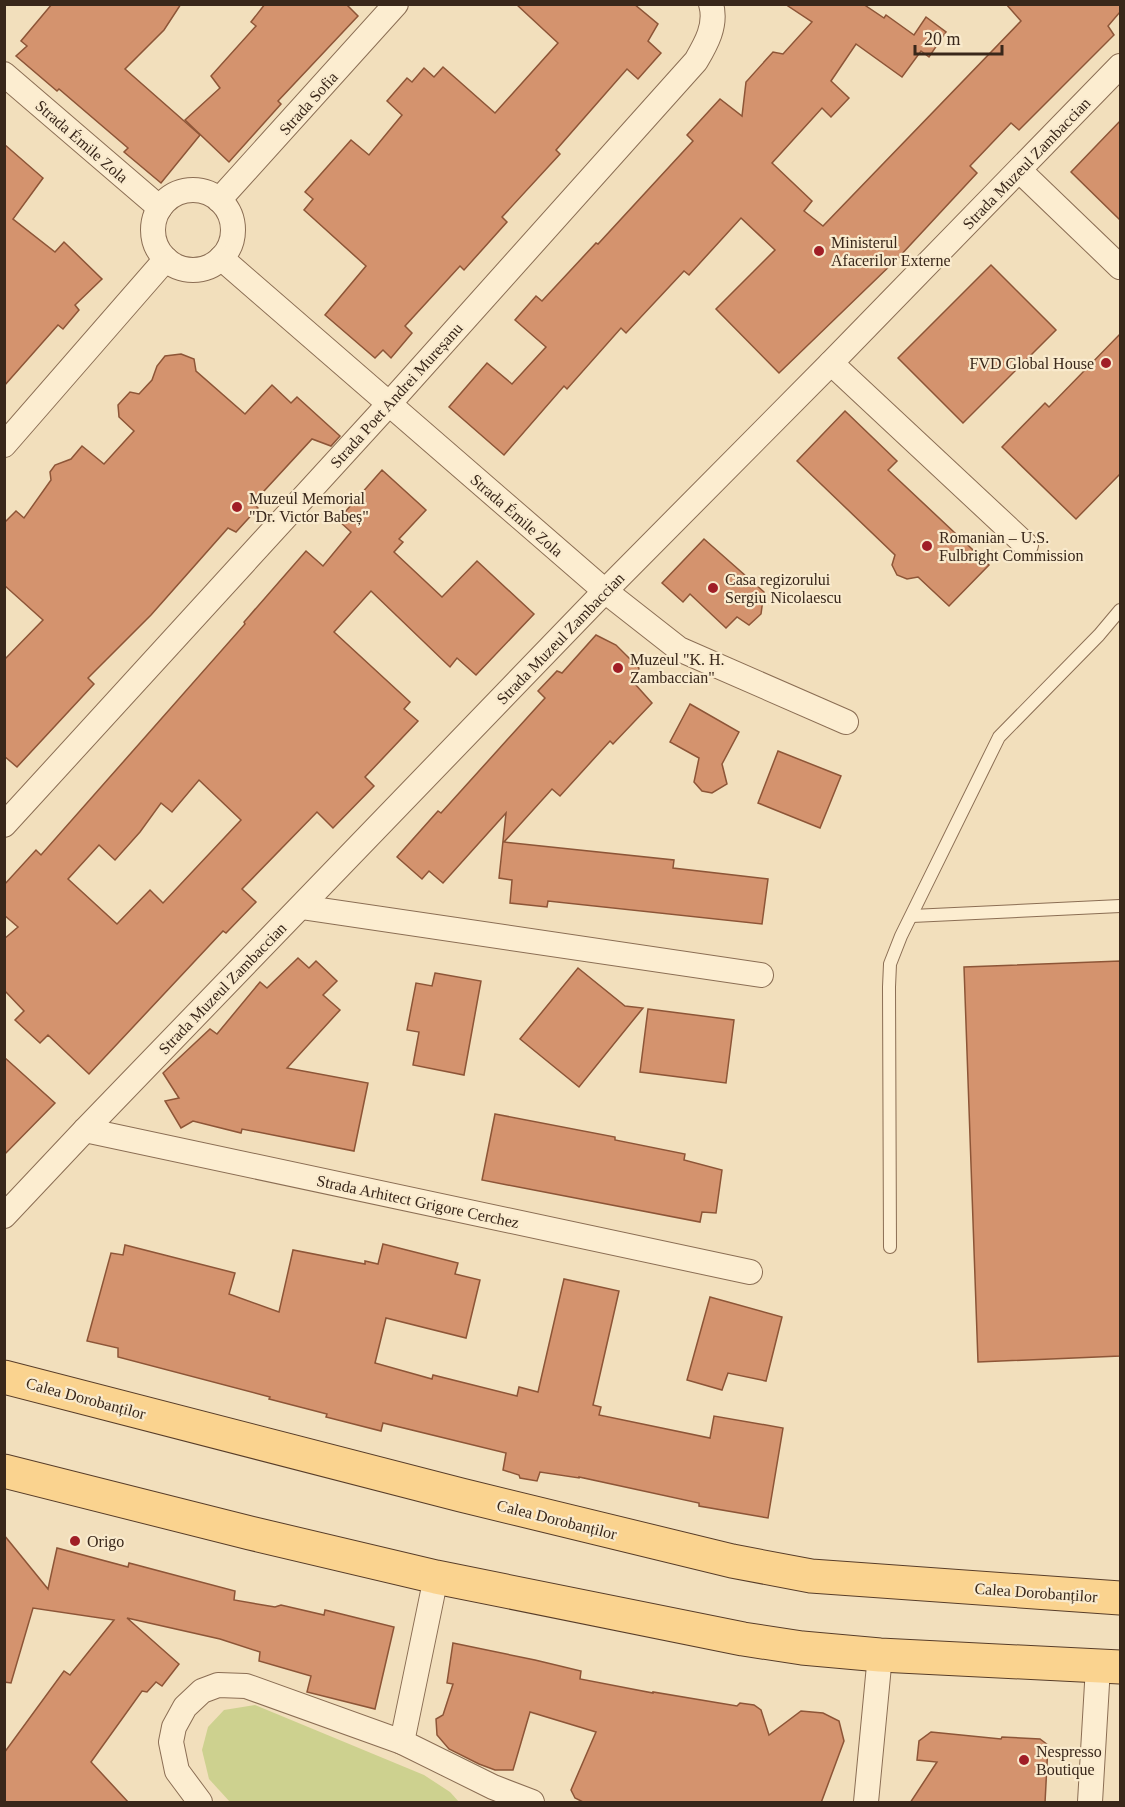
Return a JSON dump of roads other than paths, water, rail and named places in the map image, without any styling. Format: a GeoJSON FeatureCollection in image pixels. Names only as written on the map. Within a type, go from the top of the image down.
{"type":"FeatureCollection","features":[{"type":"Feature","properties":{"kind":"main road","name":"Calea Dorobanților"},"geometry":{"type":"LineString","coordinates":[[4,1377],[461,1496],[732,1561],[810,1576],[1120,1598]]}},
{"type":"Feature","properties":{"kind":"main road"},"geometry":{"type":"LineString","coordinates":[[4,1471],[436,1577],[743,1639],[802,1648],[880,1655],[1109,1667]]}},
{"type":"Feature","properties":{"kind":"street","name":"Strada Sofia"},"geometry":{"type":"LineString","coordinates":[[219,200],[396,4]]}},
{"type":"Feature","properties":{"kind":"street","name":"Strada Poet Andrei Mureșanu"},"geometry":{"type":"LineString","coordinates":[[4,825],[388,405],[696,61],[710,36],[713,11],[711,4]]}},
{"type":"Feature","properties":{"kind":"street","name":"Strada Muzeul Zambaccian"},"geometry":{"type":"LineString","coordinates":[[4,1216],[605,591],[1020,171],[1120,66]]}},
{"type":"Feature","properties":{"kind":"street","name":"Strada Émile Zola"},"geometry":{"type":"LineString","coordinates":[[4,74],[160,208]]}},
{"type":"Feature","properties":{"kind":"street"},"geometry":{"type":"LineString","coordinates":[[1020,171],[1120,267]]}},
{"type":"Feature","properties":{"kind":"street"},"geometry":{"type":"LineString","coordinates":[[188,191],[210,194],[219,200],[230,216],[232,235],[229,247],[221,258],[212,266],[188,270],[166,259],[154,240],[155,218],[160,208],[177,194],[188,191]]}},
{"type":"Feature","properties":{"kind":"street","name":"Strada Émile Zola"},"geometry":{"type":"LineString","coordinates":[[221,258],[605,591],[680,649],[846,722]]}},
{"type":"Feature","properties":{"kind":"street"},"geometry":{"type":"LineString","coordinates":[[4,445],[166,259]]}},
{"type":"Feature","properties":{"kind":"street"},"geometry":{"type":"LineString","coordinates":[[831,363],[1026,545]]}},
{"type":"Feature","properties":{"kind":"street"},"geometry":{"type":"LineString","coordinates":[[301,907],[761,975]]}},
{"type":"Feature","properties":{"kind":"street","name":"Strada Arhitect Grigore Cerchez"},"geometry":{"type":"LineString","coordinates":[[85,1130],[750,1272]]}},
{"type":"Feature","properties":{"kind":"street"},"geometry":{"type":"LineString","coordinates":[[402,1742],[436,1577]]}},
{"type":"Feature","properties":{"kind":"street"},"geometry":{"type":"LineString","coordinates":[[866,1803],[880,1655]]}},
{"type":"Feature","properties":{"kind":"street"},"geometry":{"type":"LineString","coordinates":[[1089,1803],[1109,1667]]}},
{"type":"Feature","properties":{"kind":"street"},"geometry":{"type":"LineString","coordinates":[[200,1803],[177,1771],[171,1742],[174,1727],[185,1707],[202,1691],[218,1685],[246,1686],[402,1742],[494,1795],[532,1803]]}},
{"type":"Feature","properties":{"kind":"lane"},"geometry":{"type":"LineString","coordinates":[[890,1247],[890,964],[901,936],[999,737],[1120,610]]}},
{"type":"Feature","properties":{"kind":"lane"},"geometry":{"type":"LineString","coordinates":[[912,916],[1120,906]]}},
{"type":"Feature","properties":{"kind":"place","name":"Ministerul Afacerilor Externe"},"geometry":{"type":"Point","coordinates":[819,251]}},
{"type":"Feature","properties":{"kind":"place","name":"FVD Global House"},"geometry":{"type":"Point","coordinates":[1106,363]}},
{"type":"Feature","properties":{"kind":"place","name":"Muzeul Memorial \"Dr. Victor Babeș\""},"geometry":{"type":"Point","coordinates":[237,507]}},
{"type":"Feature","properties":{"kind":"place","name":"Romanian – U.S. Fulbright Commission"},"geometry":{"type":"Point","coordinates":[927,546]}},
{"type":"Feature","properties":{"kind":"place","name":"Casa regizorului Sergiu Nicolaescu"},"geometry":{"type":"Point","coordinates":[713,588]}},
{"type":"Feature","properties":{"kind":"place","name":"Muzeul \"K. H. Zambaccian\""},"geometry":{"type":"Point","coordinates":[618,668]}},
{"type":"Feature","properties":{"kind":"place","name":"Origo"},"geometry":{"type":"Point","coordinates":[75,1541]}},
{"type":"Feature","properties":{"kind":"place","name":"Nespresso Boutique"},"geometry":{"type":"Point","coordinates":[1024,1760]}}]}
